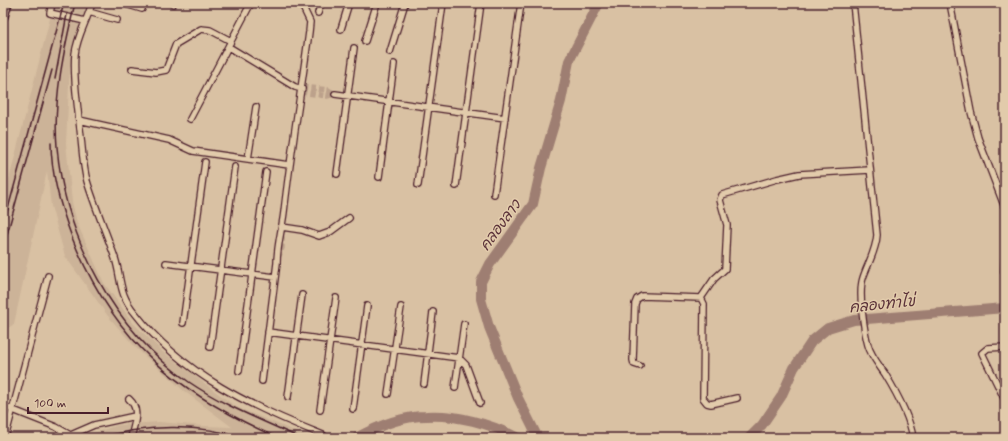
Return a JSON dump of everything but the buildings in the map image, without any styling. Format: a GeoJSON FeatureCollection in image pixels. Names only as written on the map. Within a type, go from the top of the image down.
{"type":"FeatureCollection","features":[{"type":"Feature","properties":{"kind":"main road"},"geometry":{"type":"LineString","coordinates":[[3,16],[7,3]]}},
{"type":"Feature","properties":{"kind":"street"},"geometry":{"type":"LineString","coordinates":[[52,3],[50,13],[85,21]]}},
{"type":"Feature","properties":{"kind":"street"},"geometry":{"type":"LineString","coordinates":[[92,3],[81,29],[75,60],[74,79],[87,179],[115,258],[122,292],[135,314],[160,342],[198,374],[238,398],[280,418],[323,435]]}},
{"type":"Feature","properties":{"kind":"street"},"geometry":{"type":"LineString","coordinates":[[122,3],[142,9]]}},
{"type":"Feature","properties":{"kind":"street"},"geometry":{"type":"LineString","coordinates":[[190,119],[251,3]]}},
{"type":"Feature","properties":{"kind":"street"},"geometry":{"type":"LineString","coordinates":[[262,381],[277,263],[277,247],[282,227],[289,165],[302,89],[310,22],[301,3]]}},
{"type":"Feature","properties":{"kind":"street"},"geometry":{"type":"LineString","coordinates":[[318,12],[321,3]]}},
{"type":"Feature","properties":{"kind":"street"},"geometry":{"type":"LineString","coordinates":[[341,29],[349,3]]}},
{"type":"Feature","properties":{"kind":"street"},"geometry":{"type":"LineString","coordinates":[[365,42],[377,3]]}},
{"type":"Feature","properties":{"kind":"street"},"geometry":{"type":"LineString","coordinates":[[418,185],[430,107],[443,3]]}},
{"type":"Feature","properties":{"kind":"street"},"geometry":{"type":"LineString","coordinates":[[456,186],[481,3]]}},
{"type":"Feature","properties":{"kind":"street"},"geometry":{"type":"LineString","coordinates":[[494,194],[521,3]]}},
{"type":"Feature","properties":{"kind":"street"},"geometry":{"type":"LineString","coordinates":[[853,3],[876,242],[863,279],[863,304],[866,339],[871,353],[889,381],[901,405],[911,428],[913,438]]}},
{"type":"Feature","properties":{"kind":"street"},"geometry":{"type":"LineString","coordinates":[[950,3],[971,112],[978,138],[1005,208]]}},
{"type":"Feature","properties":{"kind":"street"},"geometry":{"type":"LineString","coordinates":[[390,52],[405,4]]}},
{"type":"Feature","properties":{"kind":"street"},"geometry":{"type":"LineString","coordinates":[[89,12],[117,20]]}},
{"type":"Feature","properties":{"kind":"street"},"geometry":{"type":"LineString","coordinates":[[132,69],[156,72],[166,70],[176,44],[201,29],[210,30],[294,87],[302,89]]}},
{"type":"Feature","properties":{"kind":"street"},"geometry":{"type":"LineString","coordinates":[[337,174],[354,48]]}},
{"type":"Feature","properties":{"kind":"street"},"geometry":{"type":"LineString","coordinates":[[379,177],[394,64]]}},
{"type":"Feature","properties":{"kind":"street"},"geometry":{"type":"LineString","coordinates":[[335,94],[505,118]]}},
{"type":"Feature","properties":{"kind":"street"},"geometry":{"type":"LineString","coordinates":[[248,159],[256,107]]}},
{"type":"Feature","properties":{"kind":"street"},"geometry":{"type":"LineString","coordinates":[[79,120],[169,140],[193,151],[289,165]]}},
{"type":"Feature","properties":{"kind":"street"},"geometry":{"type":"LineString","coordinates":[[183,323],[205,162]]}},
{"type":"Feature","properties":{"kind":"street"},"geometry":{"type":"LineString","coordinates":[[210,347],[235,167]]}},
{"type":"Feature","properties":{"kind":"street"},"geometry":{"type":"LineString","coordinates":[[701,298],[714,279],[725,269],[727,224],[720,200],[722,195],[799,174],[870,170]]}},
{"type":"Feature","properties":{"kind":"street"},"geometry":{"type":"LineString","coordinates":[[239,371],[266,172]]}},
{"type":"Feature","properties":{"kind":"street"},"geometry":{"type":"LineString","coordinates":[[282,227],[302,230],[319,236],[330,232],[349,218]]}},
{"type":"Feature","properties":{"kind":"street"},"geometry":{"type":"LineString","coordinates":[[1004,271],[1005,257]]}},
{"type":"Feature","properties":{"kind":"street"},"geometry":{"type":"LineString","coordinates":[[166,263],[275,277]]}},
{"type":"Feature","properties":{"kind":"street"},"geometry":{"type":"LineString","coordinates":[[5,438],[48,276]]}},
{"type":"Feature","properties":{"kind":"street"},"geometry":{"type":"LineString","coordinates":[[288,397],[302,295]]}},
{"type":"Feature","properties":{"kind":"street"},"geometry":{"type":"LineString","coordinates":[[640,366],[634,364],[633,360],[635,304],[637,299],[642,296],[701,298]]}},
{"type":"Feature","properties":{"kind":"street"},"geometry":{"type":"LineString","coordinates":[[320,410],[336,298]]}},
{"type":"Feature","properties":{"kind":"street"},"geometry":{"type":"LineString","coordinates":[[701,298],[704,304],[703,398],[707,403],[711,404],[737,398]]}},
{"type":"Feature","properties":{"kind":"street"},"geometry":{"type":"LineString","coordinates":[[353,409],[367,306]]}},
{"type":"Feature","properties":{"kind":"street"},"geometry":{"type":"LineString","coordinates":[[388,394],[401,307]]}},
{"type":"Feature","properties":{"kind":"street"},"geometry":{"type":"LineString","coordinates":[[424,384],[433,312]]}},
{"type":"Feature","properties":{"kind":"street"},"geometry":{"type":"LineString","coordinates":[[456,388],[464,324]]}},
{"type":"Feature","properties":{"kind":"street"},"geometry":{"type":"LineString","coordinates":[[268,332],[459,358],[466,365],[480,403]]}},
{"type":"Feature","properties":{"kind":"street"},"geometry":{"type":"LineString","coordinates":[[1005,346],[988,348],[982,353],[1005,400]]}},
{"type":"Feature","properties":{"kind":"street"},"geometry":{"type":"LineString","coordinates":[[128,399],[135,405],[135,416],[131,438]]}},
{"type":"Feature","properties":{"kind":"street"},"geometry":{"type":"LineString","coordinates":[[3,406],[56,427],[70,435]]}},
{"type":"Feature","properties":{"kind":"street"},"geometry":{"type":"LineString","coordinates":[[64,438],[106,422],[135,416]]}},
{"type":"Feature","properties":{"kind":"shaded area"},"geometry":{"type":"Polygon","coordinates":[[[54,3],[88,3],[70,67],[66,143],[72,202],[77,223],[104,283],[133,323],[163,352],[236,407],[311,438],[78,438],[118,425],[159,422],[232,427],[184,391],[136,348],[108,316],[65,256],[51,206],[47,171],[14,324],[5,330],[3,335],[3,203],[54,3]]]}},
{"type":"Feature","properties":{"kind":"waterway","name":"คลองลาว"},"geometry":{"type":"LineString","coordinates":[[538,438],[518,398],[489,327],[481,299],[481,282],[490,264],[533,204],[541,168],[561,101],[569,61],[599,3]]}},
{"type":"Feature","properties":{"kind":"waterway","name":"คลองท่าไข่"},"geometry":{"type":"LineString","coordinates":[[749,438],[762,425],[781,397],[794,368],[812,341],[828,328],[854,320],[1005,308]]}},
{"type":"Feature","properties":{"kind":"waterway","name":"คลองท่าไข่"},"geometry":{"type":"LineString","coordinates":[[356,438],[381,426],[417,416],[461,418],[485,424],[518,438]]}},
{"type":"Feature","properties":{"kind":"tunnel"},"geometry":{"type":"LineString","coordinates":[[302,87],[328,90],[335,94]]}},
{"type":"Feature","properties":{"kind":"tunnel"},"geometry":{"type":"LineString","coordinates":[[301,92],[327,96],[335,94]]}},
{"type":"Feature","properties":{"kind":"tunnel"},"geometry":{"type":"LineString","coordinates":[[278,258],[282,248],[282,231]]}},
{"type":"Feature","properties":{"kind":"railway"},"geometry":{"type":"LineString","coordinates":[[3,227],[64,3]]}},
{"type":"Feature","properties":{"kind":"railway"},"geometry":{"type":"LineString","coordinates":[[75,3],[60,74],[56,129],[57,147],[62,181],[70,215],[83,248],[98,279],[116,309],[138,336],[162,361],[202,391],[229,406],[300,438]]}},
{"type":"Feature","properties":{"kind":"railway"},"geometry":{"type":"LineString","coordinates":[[55,79],[67,14]]}},
{"type":"Feature","properties":{"kind":"railway"},"geometry":{"type":"LineString","coordinates":[[3,249],[52,70]]}},
{"type":"Feature","properties":{"kind":"railway"},"geometry":{"type":"LineString","coordinates":[[51,143],[51,155],[55,180],[64,216],[73,240],[90,276],[109,308],[130,336],[154,361],[181,383],[210,403],[242,421],[278,438]]}},
{"type":"Feature","properties":{"kind":"railway"},"geometry":{"type":"LineString","coordinates":[[100,438],[135,430],[153,428],[190,428],[226,433],[243,438]]}},
{"type":"Feature","properties":{"kind":"railway"},"geometry":{"type":"LineString","coordinates":[[129,438],[146,435]]}}]}
